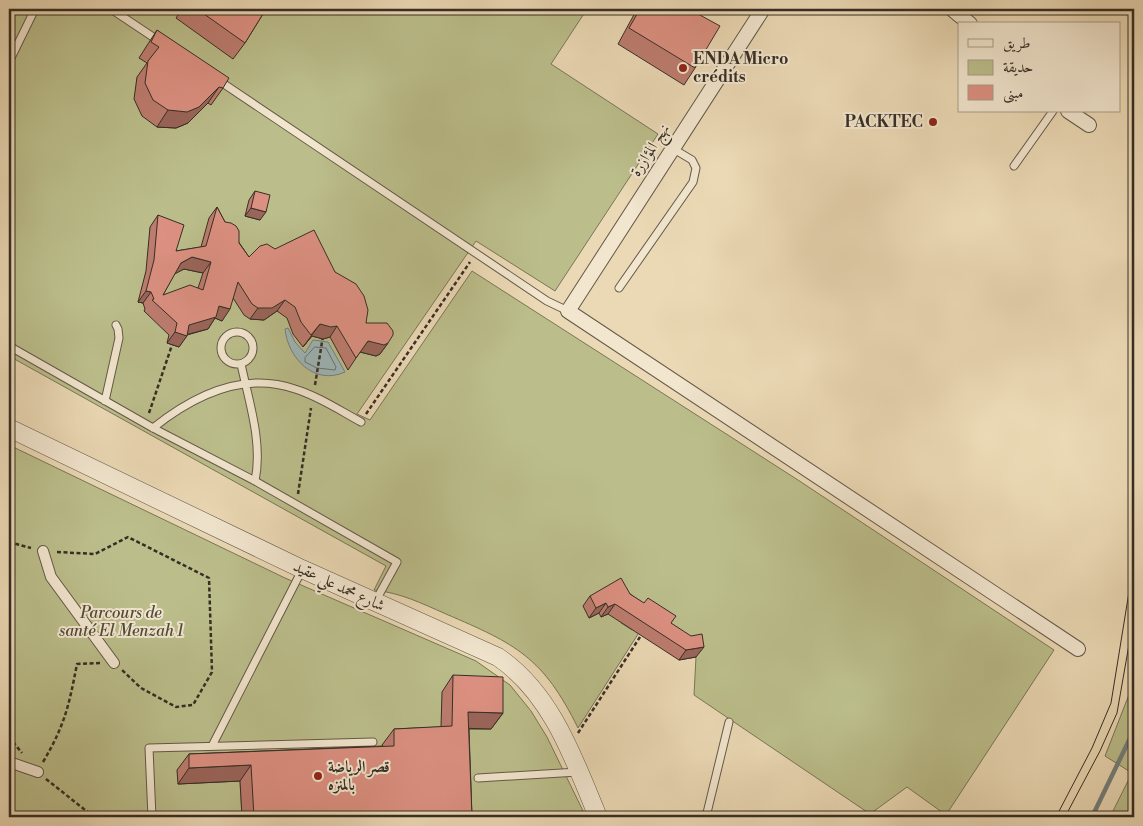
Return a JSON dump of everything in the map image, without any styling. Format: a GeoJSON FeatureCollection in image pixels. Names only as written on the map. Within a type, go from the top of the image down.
{"type":"FeatureCollection","features":[{"type":"Feature","properties":{"kind":"street","name":"نهج المؤازرة"},"geometry":{"type":"LineString","coordinates":[[568,310],[763,9]]}},
{"type":"Feature","properties":{"kind":"street"},"geometry":{"type":"LineString","coordinates":[[952,9],[968,22]]}},
{"type":"Feature","properties":{"kind":"street"},"geometry":{"type":"LineString","coordinates":[[1070,112],[1089,125]]}},
{"type":"Feature","properties":{"kind":"street"},"geometry":{"type":"LineString","coordinates":[[568,310],[1078,649]]}},
{"type":"Feature","properties":{"kind":"street","name":"شارع محمد علي عقيد"},"geometry":{"type":"LineString","coordinates":[[9,428],[302,569],[484,650],[511,666],[534,690],[548,710],[579,772],[598,817]]}},
{"type":"Feature","properties":{"kind":"street"},"geometry":{"type":"LineString","coordinates":[[43,551],[51,576],[114,663]]}},
{"type":"Feature","properties":{"kind":"street"},"geometry":{"type":"LineString","coordinates":[[9,762],[38,772]]}},
{"type":"Feature","properties":{"kind":"lane"},"geometry":{"type":"LineString","coordinates":[[9,62],[35,9]]}},
{"type":"Feature","properties":{"kind":"lane"},"geometry":{"type":"LineString","coordinates":[[111,9],[170,48]]}},
{"type":"Feature","properties":{"kind":"lane"},"geometry":{"type":"LineString","coordinates":[[211,76],[548,301],[568,310]]}},
{"type":"Feature","properties":{"kind":"lane"},"geometry":{"type":"LineString","coordinates":[[1014,166],[1052,112]]}},
{"type":"Feature","properties":{"kind":"lane"},"geometry":{"type":"LineString","coordinates":[[619,288],[693,182],[696,168],[692,160],[672,147]]}},
{"type":"Feature","properties":{"kind":"lane"},"geometry":{"type":"LineString","coordinates":[[105,401],[119,338],[116,324]]}},
{"type":"Feature","properties":{"kind":"lane"},"geometry":{"type":"LineString","coordinates":[[234,333],[246,335],[253,345],[251,357],[241,364],[229,362],[222,352],[224,340],[234,333]]}},
{"type":"Feature","properties":{"kind":"lane"},"geometry":{"type":"LineString","coordinates":[[9,346],[153,428],[255,481],[397,562],[375,603]]}},
{"type":"Feature","properties":{"kind":"lane"},"geometry":{"type":"LineString","coordinates":[[241,364],[258,448],[259,463],[255,481]]}},
{"type":"Feature","properties":{"kind":"lane"},"geometry":{"type":"LineString","coordinates":[[153,428],[176,410],[202,395],[224,387],[245,384],[273,384],[294,388],[361,422]]}},
{"type":"Feature","properties":{"kind":"lane"},"geometry":{"type":"LineString","coordinates":[[212,746],[302,569]]}},
{"type":"Feature","properties":{"kind":"lane"},"geometry":{"type":"LineString","coordinates":[[706,817],[729,722]]}},
{"type":"Feature","properties":{"kind":"lane"},"geometry":{"type":"LineString","coordinates":[[152,817],[149,748],[373,742]]}},
{"type":"Feature","properties":{"kind":"lane"},"geometry":{"type":"LineString","coordinates":[[478,778],[579,772]]}},
{"type":"Feature","properties":{"kind":"path"},"geometry":{"type":"LineString","coordinates":[[361,422],[476,253]]}},
{"type":"Feature","properties":{"kind":"path"},"geometry":{"type":"LineString","coordinates":[[296,505],[322,337]]}},
{"type":"Feature","properties":{"kind":"path"},"geometry":{"type":"LineString","coordinates":[[146,424],[172,345]]}},
{"type":"Feature","properties":{"kind":"path"},"geometry":{"type":"LineString","coordinates":[[9,542],[43,551],[95,554],[128,538],[209,578],[212,672],[193,705],[176,707],[141,688],[114,663],[77,664],[68,708],[60,733],[38,772]]}},
{"type":"Feature","properties":{"kind":"path"},"geometry":{"type":"LineString","coordinates":[[568,749],[640,637]]}},
{"type":"Feature","properties":{"kind":"green space"},"geometry":{"type":"Polygon","coordinates":[[[9,9],[587,9],[551,64],[658,134],[555,291],[476,241],[357,414],[370,420],[472,271],[798,480],[1054,650],[946,815],[907,787],[870,814],[694,695],[696,657],[623,619],[621,623],[632,630],[634,627],[640,631],[578,728],[552,684],[525,656],[509,645],[491,634],[419,602],[393,593],[374,590],[386,566],[9,356],[9,9]]]}},
{"type":"Feature","properties":{"kind":"green space","name":"Parcours de santé El Menzah 1"},"geometry":{"type":"Polygon","coordinates":[[[9,445],[285,578],[476,661],[510,685],[531,711],[547,737],[586,817],[460,817],[383,745],[383,762],[240,781],[242,817],[9,817],[9,445]]]}},
{"type":"Feature","properties":{"kind":"green space"},"geometry":{"type":"Polygon","coordinates":[[[1134,674],[1134,817],[1110,817],[1132,773],[1105,756],[1132,687],[1134,674]]]}},
{"type":"Feature","properties":{"kind":"water"},"geometry":{"type":"Polygon","coordinates":[[[288,328],[295,342],[305,353],[313,340],[328,342],[345,372],[323,375],[304,367],[291,350],[285,329],[288,328]]]}},
{"type":"Feature","properties":{"kind":"building"},"geometry":{"type":"Polygon","coordinates":[[[197,9],[266,9],[245,43],[197,9]]]}},
{"type":"Feature","properties":{"kind":"building"},"geometry":{"type":"Polygon","coordinates":[[[640,9],[689,9],[720,26],[695,68],[629,28],[640,9]]]}},
{"type":"Feature","properties":{"kind":"building"},"geometry":{"type":"Polygon","coordinates":[[[157,30],[229,78],[223,88],[219,87],[199,107],[187,112],[168,110],[153,100],[145,83],[148,61],[159,47],[151,42],[157,30]]]}},
{"type":"Feature","properties":{"kind":"building"},"geometry":{"type":"Polygon","coordinates":[[[255,191],[270,195],[266,212],[251,208],[255,191]]]}},
{"type":"Feature","properties":{"kind":"building"},"geometry":{"type":"Polygon","coordinates":[[[217,207],[225,222],[236,226],[239,231],[239,243],[249,257],[260,246],[267,244],[275,249],[314,230],[335,272],[356,284],[364,296],[368,310],[366,323],[387,323],[393,331],[393,335],[388,343],[384,345],[368,341],[356,358],[337,326],[331,327],[320,324],[311,335],[301,322],[295,307],[285,300],[272,308],[258,308],[252,304],[238,282],[230,309],[219,306],[216,317],[189,325],[187,336],[175,332],[177,323],[152,300],[154,299],[151,292],[146,291],[154,260],[158,215],[184,225],[176,251],[206,246],[217,207]],[[192,257],[181,263],[163,295],[190,285],[203,290],[211,262],[192,257]]]}},
{"type":"Feature","properties":{"kind":"building"},"geometry":{"type":"Polygon","coordinates":[[[621,578],[630,594],[644,603],[648,598],[676,616],[671,623],[691,636],[702,634],[704,647],[686,650],[615,604],[608,607],[606,603],[596,608],[590,596],[621,578]]]}},
{"type":"Feature","properties":{"kind":"building","name":"قصر الرياضة بالمنزه"},"geometry":{"type":"Polygon","coordinates":[[[453,675],[503,677],[503,713],[468,712],[472,817],[254,817],[251,765],[189,768],[189,754],[394,746],[394,729],[452,726],[453,675]]]}},
{"type":"Feature","properties":{"kind":"waterway"},"geometry":{"type":"LineString","coordinates":[[1092,817],[1134,730]]}},
{"type":"Feature","properties":{"kind":"tram line"},"geometry":{"type":"LineString","coordinates":[[1056,817],[1092,748],[1111,703],[1134,561]]}},
{"type":"Feature","properties":{"kind":"tram line"},"geometry":{"type":"LineString","coordinates":[[1065,817],[1100,751],[1117,713],[1134,616]]}},
{"type":"Feature","properties":{"kind":"place","name":"ENDA Micro crédits"},"geometry":{"type":"Point","coordinates":[683,68]}},
{"type":"Feature","properties":{"kind":"place","name":"PACKTEC"},"geometry":{"type":"Point","coordinates":[933,122]}},
{"type":"Feature","properties":{"kind":"place","name":"قصر الرياضة بالمنزه"},"geometry":{"type":"Point","coordinates":[318,776]}}]}
